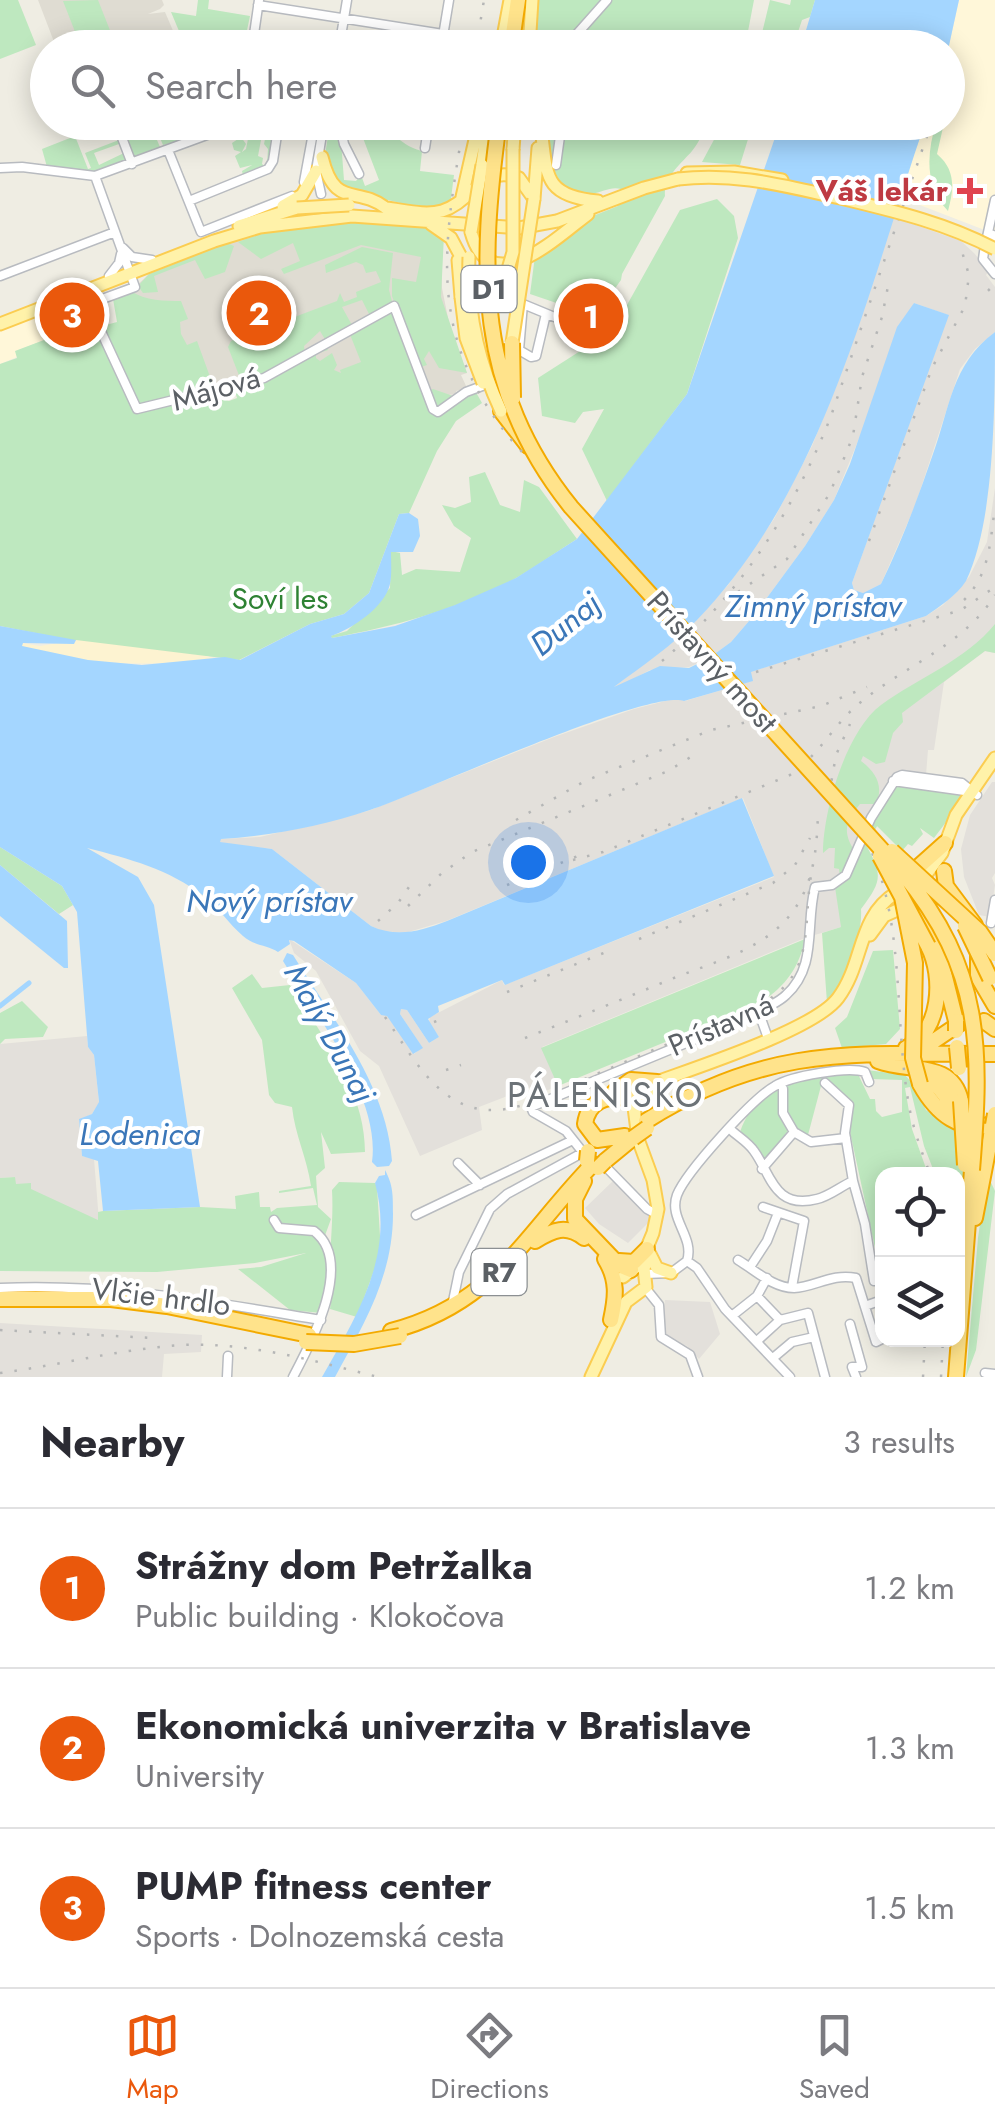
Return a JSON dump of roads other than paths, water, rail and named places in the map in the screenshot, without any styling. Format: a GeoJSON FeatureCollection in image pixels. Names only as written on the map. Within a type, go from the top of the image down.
{"type":"FeatureCollection","features":[{"type":"Feature","properties":{"kind":"highway"},"geometry":{"type":"LineString","coordinates":[[517,30],[521,0]]}},
{"type":"Feature","properties":{"kind":"highway","name":"D1"},"geometry":{"type":"LineString","coordinates":[[499,140],[490,203],[491,318],[503,386],[530,450]]}},
{"type":"Feature","properties":{"kind":"highway","name":"D1"},"geometry":{"type":"LineString","coordinates":[[501,140],[496,298],[502,354],[513,398]]}},
{"type":"Feature","properties":{"kind":"highway"},"geometry":{"type":"LineString","coordinates":[[513,398],[516,346]]}},
{"type":"Feature","properties":{"kind":"highway","name":"Prístavný most"},"geometry":{"type":"LineString","coordinates":[[513,398],[547,465],[575,502],[892,851]]}},
{"type":"Feature","properties":{"kind":"highway"},"geometry":{"type":"LineString","coordinates":[[501,411],[530,450]]}},
{"type":"Feature","properties":{"kind":"highway","name":"Prístavný most"},"geometry":{"type":"LineString","coordinates":[[530,450],[558,490],[868,833]]}},
{"type":"Feature","properties":{"kind":"highway"},"geometry":{"type":"LineString","coordinates":[[868,833],[909,898],[973,1018]]}},
{"type":"Feature","properties":{"kind":"highway","name":"D1"},"geometry":{"type":"LineString","coordinates":[[868,833],[930,909],[965,984],[978,1058],[976,1171]]}},
{"type":"Feature","properties":{"kind":"highway"},"geometry":{"type":"LineString","coordinates":[[921,872],[945,843]]}},
{"type":"Feature","properties":{"kind":"highway"},"geometry":{"type":"LineString","coordinates":[[884,1058],[920,1040],[932,1020],[937,968],[892,851]]}},
{"type":"Feature","properties":{"kind":"highway","name":"D1"},"geometry":{"type":"LineString","coordinates":[[892,851],[944,922],[961,956],[975,996],[985,1073],[959,1377]]}},
{"type":"Feature","properties":{"kind":"highway"},"geometry":{"type":"LineString","coordinates":[[944,871],[946,886],[978,942],[973,1018],[959,1068],[961,1101],[976,1171]]}},
{"type":"Feature","properties":{"kind":"highway"},"geometry":{"type":"LineString","coordinates":[[909,898],[985,938],[995,954]]}},
{"type":"Feature","properties":{"kind":"highway"},"geometry":{"type":"LineString","coordinates":[[909,898],[968,930],[992,984]]}},
{"type":"Feature","properties":{"kind":"highway"},"geometry":{"type":"LineString","coordinates":[[909,898],[916,963],[913,1058],[920,1084],[931,1102],[955,1122],[977,1128],[989,1117]]}},
{"type":"Feature","properties":{"kind":"highway"},"geometry":{"type":"LineString","coordinates":[[958,975],[960,1006],[973,1018]]}},
{"type":"Feature","properties":{"kind":"highway"},"geometry":{"type":"LineString","coordinates":[[884,1058],[928,1045],[973,1018]]}},
{"type":"Feature","properties":{"kind":"highway","name":"R7"},"geometry":{"type":"LineString","coordinates":[[0,1302],[69,1297],[142,1301],[308,1339],[395,1334],[438,1322],[476,1301],[500,1280],[535,1241],[632,1113],[695,1100],[753,1077],[814,1064],[884,1058],[995,1057]]}},
{"type":"Feature","properties":{"kind":"highway"},"geometry":{"type":"LineString","coordinates":[[884,1058],[952,1079],[961,1101]]}},
{"type":"Feature","properties":{"kind":"highway"},"geometry":{"type":"LineString","coordinates":[[914,1069],[932,1079],[954,1109],[989,1117]]}},
{"type":"Feature","properties":{"kind":"highway"},"geometry":{"type":"LineString","coordinates":[[594,1160],[580,1123],[583,1108],[596,1096],[632,1113],[634,1080],[654,1085]]}},
{"type":"Feature","properties":{"kind":"highway"},"geometry":{"type":"LineString","coordinates":[[976,1171],[989,1117]]}},
{"type":"Feature","properties":{"kind":"highway"},"geometry":{"type":"LineString","coordinates":[[582,1179],[575,1199],[575,1220],[609,1258],[617,1313]]}},
{"type":"Feature","properties":{"kind":"highway","name":"R7"},"geometry":{"type":"LineString","coordinates":[[395,1334],[437,1316],[482,1287],[508,1264],[582,1179]]}},
{"type":"Feature","properties":{"kind":"highway"},"geometry":{"type":"LineString","coordinates":[[535,1241],[550,1232],[570,1229],[639,1282]]}},
{"type":"Feature","properties":{"kind":"highway"},"geometry":{"type":"LineString","coordinates":[[609,1258],[632,1263],[647,1255]]}},
{"type":"Feature","properties":{"kind":"main road"},"geometry":{"type":"LineString","coordinates":[[504,30],[510,0]]}},
{"type":"Feature","properties":{"kind":"main road"},"geometry":{"type":"LineString","coordinates":[[529,30],[532,0]]}},
{"type":"Feature","properties":{"kind":"main road"},"geometry":{"type":"LineString","coordinates":[[460,201],[475,140]]}},
{"type":"Feature","properties":{"kind":"main road"},"geometry":{"type":"LineString","coordinates":[[485,140],[472,232],[469,289],[484,371],[501,411]]}},
{"type":"Feature","properties":{"kind":"main road"},"geometry":{"type":"LineString","coordinates":[[427,221],[454,241],[478,287],[496,288],[506,276],[513,252],[514,140]]}},
{"type":"Feature","properties":{"kind":"main road"},"geometry":{"type":"LineString","coordinates":[[516,346],[537,140]]}},
{"type":"Feature","properties":{"kind":"main road"},"geometry":{"type":"LineString","coordinates":[[541,140],[547,170],[556,188],[569,198],[611,198]]}},
{"type":"Feature","properties":{"kind":"main road"},"geometry":{"type":"LineString","coordinates":[[322,157],[326,173],[338,189],[386,208]]}},
{"type":"Feature","properties":{"kind":"main road"},"geometry":{"type":"LineString","coordinates":[[266,216],[302,195],[316,171]]}},
{"type":"Feature","properties":{"kind":"main road"},"geometry":{"type":"LineString","coordinates":[[291,222],[316,208],[321,194],[338,212],[371,207],[434,213],[460,201],[483,181],[500,173],[519,178],[534,199]]}},
{"type":"Feature","properties":{"kind":"main road"},"geometry":{"type":"LineString","coordinates":[[371,207],[492,223],[547,217],[678,179],[718,176],[748,178],[919,217],[991,244]]}},
{"type":"Feature","properties":{"kind":"main road"},"geometry":{"type":"LineString","coordinates":[[472,232],[477,251],[484,259],[504,265],[520,260],[611,198]]}},
{"type":"Feature","properties":{"kind":"main road"},"geometry":{"type":"LineString","coordinates":[[0,320],[112,278],[131,276],[149,264],[266,216],[297,208],[350,210],[476,228],[520,228],[557,221],[611,198]]}},
{"type":"Feature","properties":{"kind":"main road"},"geometry":{"type":"LineString","coordinates":[[149,264],[236,233],[350,210]]}},
{"type":"Feature","properties":{"kind":"main road"},"geometry":{"type":"LineString","coordinates":[[454,241],[471,356],[501,411]]}},
{"type":"Feature","properties":{"kind":"main road"},"geometry":{"type":"LineString","coordinates":[[945,843],[970,791],[995,758]]}},
{"type":"Feature","properties":{"kind":"main road"},"geometry":{"type":"LineString","coordinates":[[765,1039],[814,1026],[838,1007],[852,985],[872,932],[944,871],[970,791],[995,768]]}},
{"type":"Feature","properties":{"kind":"main road"},"geometry":{"type":"LineString","coordinates":[[617,1313],[639,1282],[658,1215],[655,1188],[632,1113],[646,1093],[654,1085],[816,1018],[837,1000],[849,979],[869,922],[909,898]]}},
{"type":"Feature","properties":{"kind":"main road"},"geometry":{"type":"LineString","coordinates":[[632,1113],[646,1104],[654,1085]]}},
{"type":"Feature","properties":{"kind":"main road"},"geometry":{"type":"LineString","coordinates":[[632,1113],[663,1204],[662,1222],[647,1255]]}},
{"type":"Feature","properties":{"kind":"main road"},"geometry":{"type":"LineString","coordinates":[[588,1377],[617,1313],[639,1282],[656,1268],[647,1255]]}},
{"type":"Feature","properties":{"kind":"street"},"geometry":{"type":"LineString","coordinates":[[327,16],[336,12],[344,0]]}},
{"type":"Feature","properties":{"kind":"street"},"geometry":{"type":"LineString","coordinates":[[340,30],[344,0]]}},
{"type":"Feature","properties":{"kind":"street"},"geometry":{"type":"LineString","coordinates":[[445,30],[449,0]]}},
{"type":"Feature","properties":{"kind":"street"},"geometry":{"type":"LineString","coordinates":[[580,30],[607,0]]}},
{"type":"Feature","properties":{"kind":"street"},"geometry":{"type":"LineString","coordinates":[[257,30],[264,3],[418,30]]}},
{"type":"Feature","properties":{"kind":"street"},"geometry":{"type":"LineString","coordinates":[[327,16],[336,30]]}},
{"type":"Feature","properties":{"kind":"street"},"geometry":{"type":"LineString","coordinates":[[339,30],[342,18]]}},
{"type":"Feature","properties":{"kind":"street"},"geometry":{"type":"LineString","coordinates":[[123,140],[132,164]]}},
{"type":"Feature","properties":{"kind":"street"},"geometry":{"type":"LineString","coordinates":[[0,156],[2,168],[95,176],[194,140]]}},
{"type":"Feature","properties":{"kind":"street"},"geometry":{"type":"LineString","coordinates":[[189,201],[268,169],[273,163],[276,140]]}},
{"type":"Feature","properties":{"kind":"street"},"geometry":{"type":"LineString","coordinates":[[168,150],[200,232],[300,190],[306,178],[311,140]]}},
{"type":"Feature","properties":{"kind":"street"},"geometry":{"type":"LineString","coordinates":[[321,194],[316,171],[322,140]]}},
{"type":"Feature","properties":{"kind":"street"},"geometry":{"type":"LineString","coordinates":[[321,194],[324,140]]}},
{"type":"Feature","properties":{"kind":"street"},"geometry":{"type":"LineString","coordinates":[[343,140],[359,174]]}},
{"type":"Feature","properties":{"kind":"street"},"geometry":{"type":"LineString","coordinates":[[425,148],[426,140]]}},
{"type":"Feature","properties":{"kind":"street"},"geometry":{"type":"LineString","coordinates":[[556,165],[559,140]]}},
{"type":"Feature","properties":{"kind":"street"},"geometry":{"type":"LineString","coordinates":[[95,176],[131,276]]}},
{"type":"Feature","properties":{"kind":"street"},"geometry":{"type":"LineString","coordinates":[[989,267],[995,200]]}},
{"type":"Feature","properties":{"kind":"street"},"geometry":{"type":"LineString","coordinates":[[991,244],[995,222]]}},
{"type":"Feature","properties":{"kind":"street"},"geometry":{"type":"LineString","coordinates":[[0,276],[115,232]]}},
{"type":"Feature","properties":{"kind":"street"},"geometry":{"type":"LineString","coordinates":[[121,247],[149,264]]}},
{"type":"Feature","properties":{"kind":"street"},"geometry":{"type":"LineString","coordinates":[[112,278],[121,247]]}},
{"type":"Feature","properties":{"kind":"street","name":"Májová"},"geometry":{"type":"LineString","coordinates":[[131,276],[94,302],[91,310],[137,409],[264,378],[394,306],[438,412],[466,392],[496,380],[497,370],[516,346]]}},
{"type":"Feature","properties":{"kind":"street"},"geometry":{"type":"LineString","coordinates":[[546,314],[536,356],[529,356],[516,346],[524,304],[586,330]]}},
{"type":"Feature","properties":{"kind":"street","name":"Prístavná"},"geometry":{"type":"LineString","coordinates":[[572,1140],[566,1131],[531,1107],[759,1012],[784,997],[801,976],[810,951],[815,887],[832,885],[846,874],[870,819],[893,781],[902,774],[970,791]]}},
{"type":"Feature","properties":{"kind":"street"},"geometry":{"type":"LineString","coordinates":[[978,942],[995,900]]}},
{"type":"Feature","properties":{"kind":"street"},"geometry":{"type":"LineString","coordinates":[[759,1012],[765,1039]]}},
{"type":"Feature","properties":{"kind":"street"},"geometry":{"type":"LineString","coordinates":[[688,1261],[690,1249],[677,1216],[677,1195],[754,1104],[781,1083],[844,1068],[865,1072],[869,1082]]}},
{"type":"Feature","properties":{"kind":"street"},"geometry":{"type":"LineString","coordinates":[[738,1260],[776,1284],[792,1288],[845,1276],[876,1282],[846,1138],[849,1106],[824,1083]]}},
{"type":"Feature","properties":{"kind":"street"},"geometry":{"type":"LineString","coordinates":[[783,1089],[783,1113],[794,1132],[811,1142],[846,1138]]}},
{"type":"Feature","properties":{"kind":"street"},"geometry":{"type":"LineString","coordinates":[[738,1136],[741,1118]]}},
{"type":"Feature","properties":{"kind":"street"},"geometry":{"type":"LineString","coordinates":[[730,1130],[752,1148],[774,1187],[799,1199],[822,1198],[853,1181]]}},
{"type":"Feature","properties":{"kind":"street"},"geometry":{"type":"LineString","coordinates":[[762,1169],[794,1132]]}},
{"type":"Feature","properties":{"kind":"street"},"geometry":{"type":"LineString","coordinates":[[720,1140],[738,1136]]}},
{"type":"Feature","properties":{"kind":"street"},"geometry":{"type":"LineString","coordinates":[[416,1215],[482,1187],[572,1140],[651,1213],[658,1215]]}},
{"type":"Feature","properties":{"kind":"street"},"geometry":{"type":"LineString","coordinates":[[453,1301],[459,1272],[497,1201],[594,1160]]}},
{"type":"Feature","properties":{"kind":"street"},"geometry":{"type":"LineString","coordinates":[[458,1164],[497,1201]]}},
{"type":"Feature","properties":{"kind":"street"},"geometry":{"type":"LineString","coordinates":[[763,1207],[804,1221],[792,1288]]}},
{"type":"Feature","properties":{"kind":"street"},"geometry":{"type":"LineString","coordinates":[[750,1267],[767,1241],[778,1212]]}},
{"type":"Feature","properties":{"kind":"street"},"geometry":{"type":"LineString","coordinates":[[274,1220],[278,1228],[314,1231],[325,1242],[329,1286],[321,1320],[293,1377]]}},
{"type":"Feature","properties":{"kind":"street"},"geometry":{"type":"LineString","coordinates":[[688,1261],[639,1282],[660,1315],[661,1337],[690,1355],[698,1377]]}},
{"type":"Feature","properties":{"kind":"street"},"geometry":{"type":"LineString","coordinates":[[688,1261],[725,1309],[790,1377]]}},
{"type":"Feature","properties":{"kind":"street"},"geometry":{"type":"LineString","coordinates":[[733,1315],[757,1296],[767,1278]]}},
{"type":"Feature","properties":{"kind":"street"},"geometry":{"type":"LineString","coordinates":[[856,1278],[875,1330]]}},
{"type":"Feature","properties":{"kind":"street","name":"Vlčie hrdlo"},"geometry":{"type":"LineString","coordinates":[[0,1288],[84,1286],[142,1301],[321,1320]]}},
{"type":"Feature","properties":{"kind":"street"},"geometry":{"type":"LineString","coordinates":[[757,1296],[780,1320]]}},
{"type":"Feature","properties":{"kind":"street"},"geometry":{"type":"LineString","coordinates":[[865,1306],[875,1302]]}},
{"type":"Feature","properties":{"kind":"street"},"geometry":{"type":"LineString","coordinates":[[757,1341],[780,1320],[808,1313],[825,1377]]}},
{"type":"Feature","properties":{"kind":"street"},"geometry":{"type":"LineString","coordinates":[[850,1324],[862,1368],[852,1367],[856,1377]]}},
{"type":"Feature","properties":{"kind":"street"},"geometry":{"type":"LineString","coordinates":[[773,1358],[792,1342],[814,1336]]}},
{"type":"Feature","properties":{"kind":"street","name":"Vlčie hrdlo"},"geometry":{"type":"LineString","coordinates":[[227,1377],[228,1356]]}},
{"type":"Feature","properties":{"kind":"water"},"geometry":{"type":"Polygon","coordinates":[[[815,0],[959,0],[952,30],[806,30],[815,0]]]}},
{"type":"Feature","properties":{"kind":"water"},"geometry":{"type":"Polygon","coordinates":[[[774,140],[920,140],[838,384],[779,510],[741,568],[697,620],[614,687],[660,666],[689,668],[709,658],[731,642],[755,614],[834,500],[897,327],[914,303],[949,315],[852,583],[854,590],[863,593],[881,584],[915,503],[954,388],[969,359],[995,332],[993,427],[983,527],[966,581],[953,596],[926,616],[751,672],[753,681],[684,701],[663,701],[627,710],[352,816],[220,842],[272,849],[371,926],[390,932],[409,932],[447,921],[742,798],[774,876],[505,985],[502,980],[438,1006],[439,1012],[428,1019],[439,1037],[429,1043],[407,1010],[401,1009],[400,1014],[423,1048],[413,1054],[387,1016],[381,1015],[356,983],[294,941],[289,940],[290,944],[278,952],[252,942],[204,896],[177,879],[87,848],[138,877],[154,905],[200,1207],[103,1211],[98,1161],[82,1156],[79,1119],[92,1114],[99,1102],[94,1055],[88,1047],[77,912],[62,886],[0,847],[0,626],[76,640],[74,644],[22,646],[88,660],[142,665],[225,657],[240,660],[310,624],[344,614],[369,593],[399,514],[409,513],[418,519],[420,536],[413,552],[391,552],[390,584],[382,601],[367,616],[331,636],[395,626],[516,578],[577,539],[687,394],[774,140]]]}},
{"type":"Feature","properties":{"kind":"water"},"geometry":{"type":"Polygon","coordinates":[[[0,865],[67,921],[68,968],[0,916],[0,865]]]}},
{"type":"Feature","properties":{"kind":"water","name":"Malý Dunaj"},"geometry":{"type":"Polygon","coordinates":[[[287,953],[293,955],[369,1079],[388,1133],[392,1161],[389,1166],[377,1167],[372,1162],[367,1111],[343,1057],[283,961],[287,953]]]}},
{"type":"Feature","properties":{"kind":"water"},"geometry":{"type":"Polygon","coordinates":[[[385,1170],[392,1190],[393,1214],[382,1279],[335,1377],[322,1377],[369,1284],[380,1235],[375,1183],[385,1175],[385,1170]]]}},
{"type":"Feature","properties":{"kind":"waterway"},"geometry":{"type":"LineString","coordinates":[[0,1006],[29,983]]}},
{"type":"Feature","properties":{"kind":"railway"},"geometry":{"type":"LineString","coordinates":[[479,30],[484,0]]}},
{"type":"Feature","properties":{"kind":"railway"},"geometry":{"type":"LineString","coordinates":[[461,140],[447,251],[454,327],[466,365],[485,403],[513,442],[837,797],[861,830],[888,903],[908,1100],[928,1167]]}},
{"type":"Feature","properties":{"kind":"railway"},"geometry":{"type":"LineString","coordinates":[[662,661],[740,579],[800,485],[831,416],[926,140]]}},
{"type":"Feature","properties":{"kind":"railway"},"geometry":{"type":"LineString","coordinates":[[869,541],[932,368],[965,306],[969,275],[960,245]]}},
{"type":"Feature","properties":{"kind":"railway"},"geometry":{"type":"LineString","coordinates":[[738,592],[787,559],[830,493],[853,436],[862,377],[882,317],[889,281]]}},
{"type":"Feature","properties":{"kind":"railway"},"geometry":{"type":"LineString","coordinates":[[988,289],[995,296]]}},
{"type":"Feature","properties":{"kind":"railway"},"geometry":{"type":"LineString","coordinates":[[964,600],[984,568],[995,507]]}},
{"type":"Feature","properties":{"kind":"railway"},"geometry":{"type":"LineString","coordinates":[[756,672],[961,610],[992,589]]}},
{"type":"Feature","properties":{"kind":"railway"},"geometry":{"type":"LineString","coordinates":[[573,860],[603,852],[790,775],[855,707],[966,629],[995,595]]}},
{"type":"Feature","properties":{"kind":"railway"},"geometry":{"type":"LineString","coordinates":[[516,820],[585,781],[711,730],[821,706],[867,687]]}},
{"type":"Feature","properties":{"kind":"railway"},"geometry":{"type":"LineString","coordinates":[[829,795],[836,755],[850,724]]}},
{"type":"Feature","properties":{"kind":"railway"},"geometry":{"type":"LineString","coordinates":[[408,906],[442,873],[472,852],[668,771],[694,755]]}},
{"type":"Feature","properties":{"kind":"railway"},"geometry":{"type":"LineString","coordinates":[[525,1038],[734,955],[765,938],[790,915],[804,892],[815,853],[818,812]]}},
{"type":"Feature","properties":{"kind":"railway"},"geometry":{"type":"LineString","coordinates":[[639,939],[773,883],[795,865],[810,838]]}},
{"type":"Feature","properties":{"kind":"railway"},"geometry":{"type":"LineString","coordinates":[[507,885],[585,853]]}},
{"type":"Feature","properties":{"kind":"railway"},"geometry":{"type":"LineString","coordinates":[[385,1017],[425,1073],[456,1101],[497,1110],[523,1105],[753,1008],[775,995],[789,981],[804,947],[813,865]]}},
{"type":"Feature","properties":{"kind":"railway"},"geometry":{"type":"LineString","coordinates":[[378,921],[409,887]]}},
{"type":"Feature","properties":{"kind":"railway"},"geometry":{"type":"LineString","coordinates":[[507,992],[611,950]]}},
{"type":"Feature","properties":{"kind":"railway"},"geometry":{"type":"LineString","coordinates":[[434,1022],[442,1019]]}},
{"type":"Feature","properties":{"kind":"railway"},"geometry":{"type":"LineString","coordinates":[[446,1070],[461,1065]]}},
{"type":"Feature","properties":{"kind":"railway"},"geometry":{"type":"LineString","coordinates":[[0,1330],[152,1338]]}},
{"type":"Feature","properties":{"kind":"railway"},"geometry":{"type":"LineString","coordinates":[[0,1373],[136,1350],[207,1345],[281,1354],[378,1377]]}},
{"type":"Feature","properties":{"kind":"railway"},"geometry":{"type":"LineString","coordinates":[[923,1377],[925,1347]]}},
{"type":"Feature","properties":{"kind":"railway"},"geometry":{"type":"LineString","coordinates":[[941,1377],[943,1347]]}},
{"type":"Feature","properties":{"kind":"place","name":"Váš lekár"},"geometry":{"type":"Point","coordinates":[970,191]}},
{"type":"Feature","properties":{"kind":"place","name":"Ekonomická univerzita v Bratislave"},"geometry":{"type":"Point","coordinates":[259,313]}},
{"type":"Feature","properties":{"kind":"place","name":"PUMP fitness center"},"geometry":{"type":"Point","coordinates":[72,315]}},
{"type":"Feature","properties":{"kind":"place","name":"Strážny dom Petržalka"},"geometry":{"type":"Point","coordinates":[591,316]}},
{"type":"Feature","properties":{"kind":"district","name":"PÁLENISKO"},"geometry":{"type":"Point","coordinates":[606,1095]}},
{"type":"Feature","properties":{"kind":"park label","name":"Soví les"},"geometry":{"type":"Point","coordinates":[280,599]}},
{"type":"Feature","properties":{"kind":"water label","name":"Zimný prístav"},"geometry":{"type":"Point","coordinates":[813,606]}},
{"type":"Feature","properties":{"kind":"water label","name":"Dunaj"},"geometry":{"type":"Point","coordinates":[565,624]}},
{"type":"Feature","properties":{"kind":"water label","name":"Nový prístav"},"geometry":{"type":"Point","coordinates":[269,901]}},
{"type":"Feature","properties":{"kind":"water label","name":"Lodenica"},"geometry":{"type":"Point","coordinates":[140,1134]}}]}
